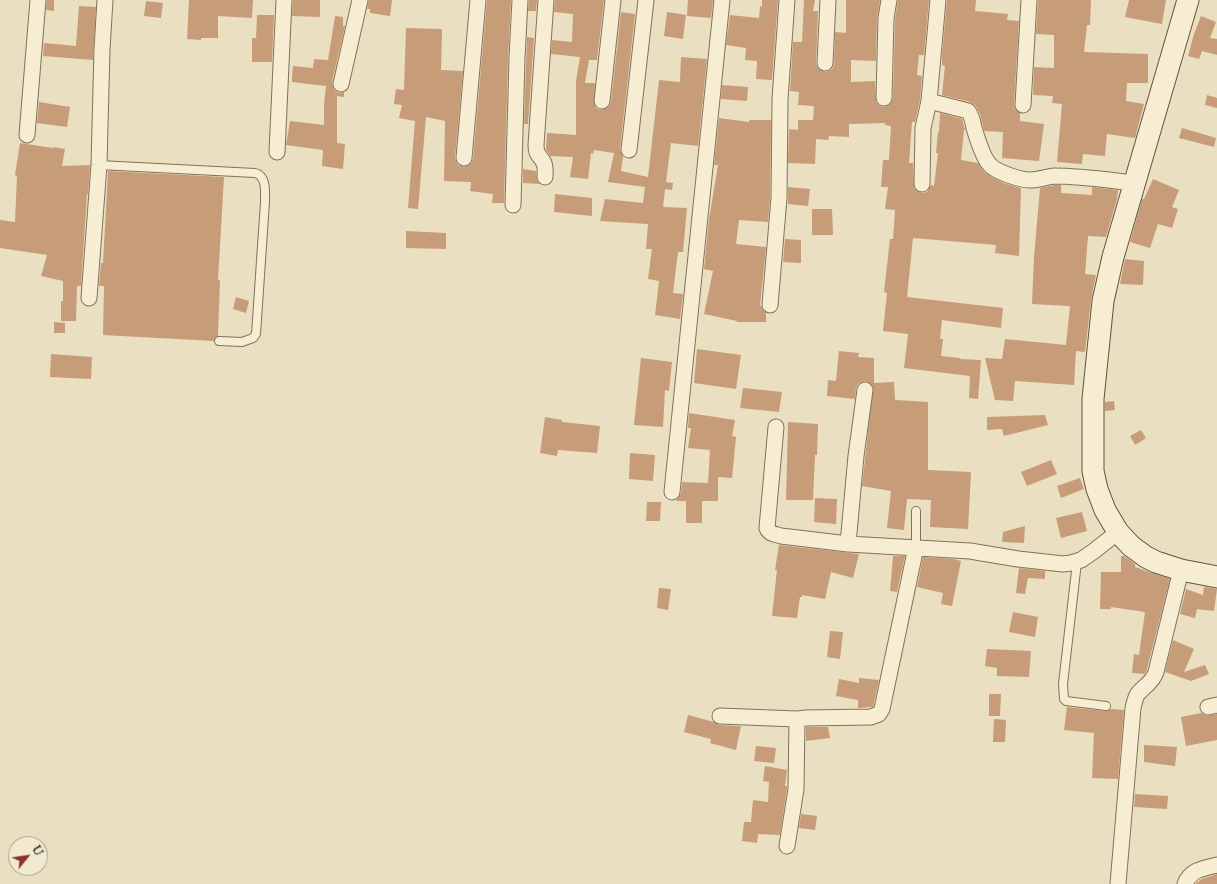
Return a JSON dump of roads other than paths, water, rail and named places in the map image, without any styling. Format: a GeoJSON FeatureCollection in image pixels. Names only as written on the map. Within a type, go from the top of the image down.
{"type":"FeatureCollection","features":[{"type":"Feature","properties":{"kind":"street"},"geometry":{"type":"LineString","coordinates":[[26,135],[38,0]]}},
{"type":"Feature","properties":{"kind":"street"},"geometry":{"type":"LineString","coordinates":[[89,298],[99,165],[102,49],[105,0]]}},
{"type":"Feature","properties":{"kind":"street"},"geometry":{"type":"LineString","coordinates":[[277,152],[284,0]]}},
{"type":"Feature","properties":{"kind":"street"},"geometry":{"type":"LineString","coordinates":[[341,84],[360,0]]}},
{"type":"Feature","properties":{"kind":"street"},"geometry":{"type":"LineString","coordinates":[[464,158],[478,0]]}},
{"type":"Feature","properties":{"kind":"street"},"geometry":{"type":"LineString","coordinates":[[513,205],[520,0]]}},
{"type":"Feature","properties":{"kind":"street"},"geometry":{"type":"LineString","coordinates":[[545,177],[545,168],[542,160],[536,154],[536,145],[546,0]]}},
{"type":"Feature","properties":{"kind":"street"},"geometry":{"type":"LineString","coordinates":[[602,101],[613,0]]}},
{"type":"Feature","properties":{"kind":"street"},"geometry":{"type":"LineString","coordinates":[[629,150],[646,0]]}},
{"type":"Feature","properties":{"kind":"street"},"geometry":{"type":"LineString","coordinates":[[672,492],[722,0]]}},
{"type":"Feature","properties":{"kind":"street"},"geometry":{"type":"LineString","coordinates":[[770,305],[779,198],[780,98],[787,0]]}},
{"type":"Feature","properties":{"kind":"street"},"geometry":{"type":"LineString","coordinates":[[825,63],[828,0]]}},
{"type":"Feature","properties":{"kind":"street"},"geometry":{"type":"LineString","coordinates":[[884,98],[886,18],[889,0]]}},
{"type":"Feature","properties":{"kind":"street"},"geometry":{"type":"LineString","coordinates":[[922,184],[923,128],[929,101],[938,0]]}},
{"type":"Feature","properties":{"kind":"street"},"geometry":{"type":"LineString","coordinates":[[1023,104],[1029,0]]}},
{"type":"Feature","properties":{"kind":"street"},"geometry":{"type":"LineString","coordinates":[[1188,0],[1113,257],[1103,301],[1093,399],[1094,471],[1097,489],[1102,503],[1118,532],[1131,546],[1156,562],[1181,570],[1217,577]]}},
{"type":"Feature","properties":{"kind":"street"},"geometry":{"type":"LineString","coordinates":[[929,101],[968,111],[971,115],[986,159],[990,166],[1000,172],[1029,180],[1052,176],[1134,183]]}},
{"type":"Feature","properties":{"kind":"street"},"geometry":{"type":"LineString","coordinates":[[848,544],[864,390]]}},
{"type":"Feature","properties":{"kind":"street"},"geometry":{"type":"LineString","coordinates":[[776,426],[767,528],[769,532],[781,536],[848,544],[970,551],[1018,559],[1063,564],[1077,562],[1118,532]]}},
{"type":"Feature","properties":{"kind":"street"},"geometry":{"type":"LineString","coordinates":[[720,716],[798,719],[866,718],[875,717],[879,714],[882,709],[916,547]]}},
{"type":"Feature","properties":{"kind":"street"},"geometry":{"type":"LineString","coordinates":[[1118,884],[1133,708],[1137,695],[1154,678],[1181,570]]}},
{"type":"Feature","properties":{"kind":"street"},"geometry":{"type":"LineString","coordinates":[[787,846],[796,789],[798,719]]}},
{"type":"Feature","properties":{"kind":"street"},"geometry":{"type":"LineString","coordinates":[[1185,884],[1187,879],[1192,874],[1217,864]]}},
{"type":"Feature","properties":{"kind":"lane"},"geometry":{"type":"LineString","coordinates":[[99,165],[255,173],[259,174],[263,179],[265,202],[256,334],[254,338],[242,342],[219,341]]}},
{"type":"Feature","properties":{"kind":"lane"},"geometry":{"type":"LineString","coordinates":[[916,511],[916,547]]}},
{"type":"Feature","properties":{"kind":"lane"},"geometry":{"type":"LineString","coordinates":[[1077,562],[1063,684],[1064,699],[1066,701],[1106,706]]}}]}
